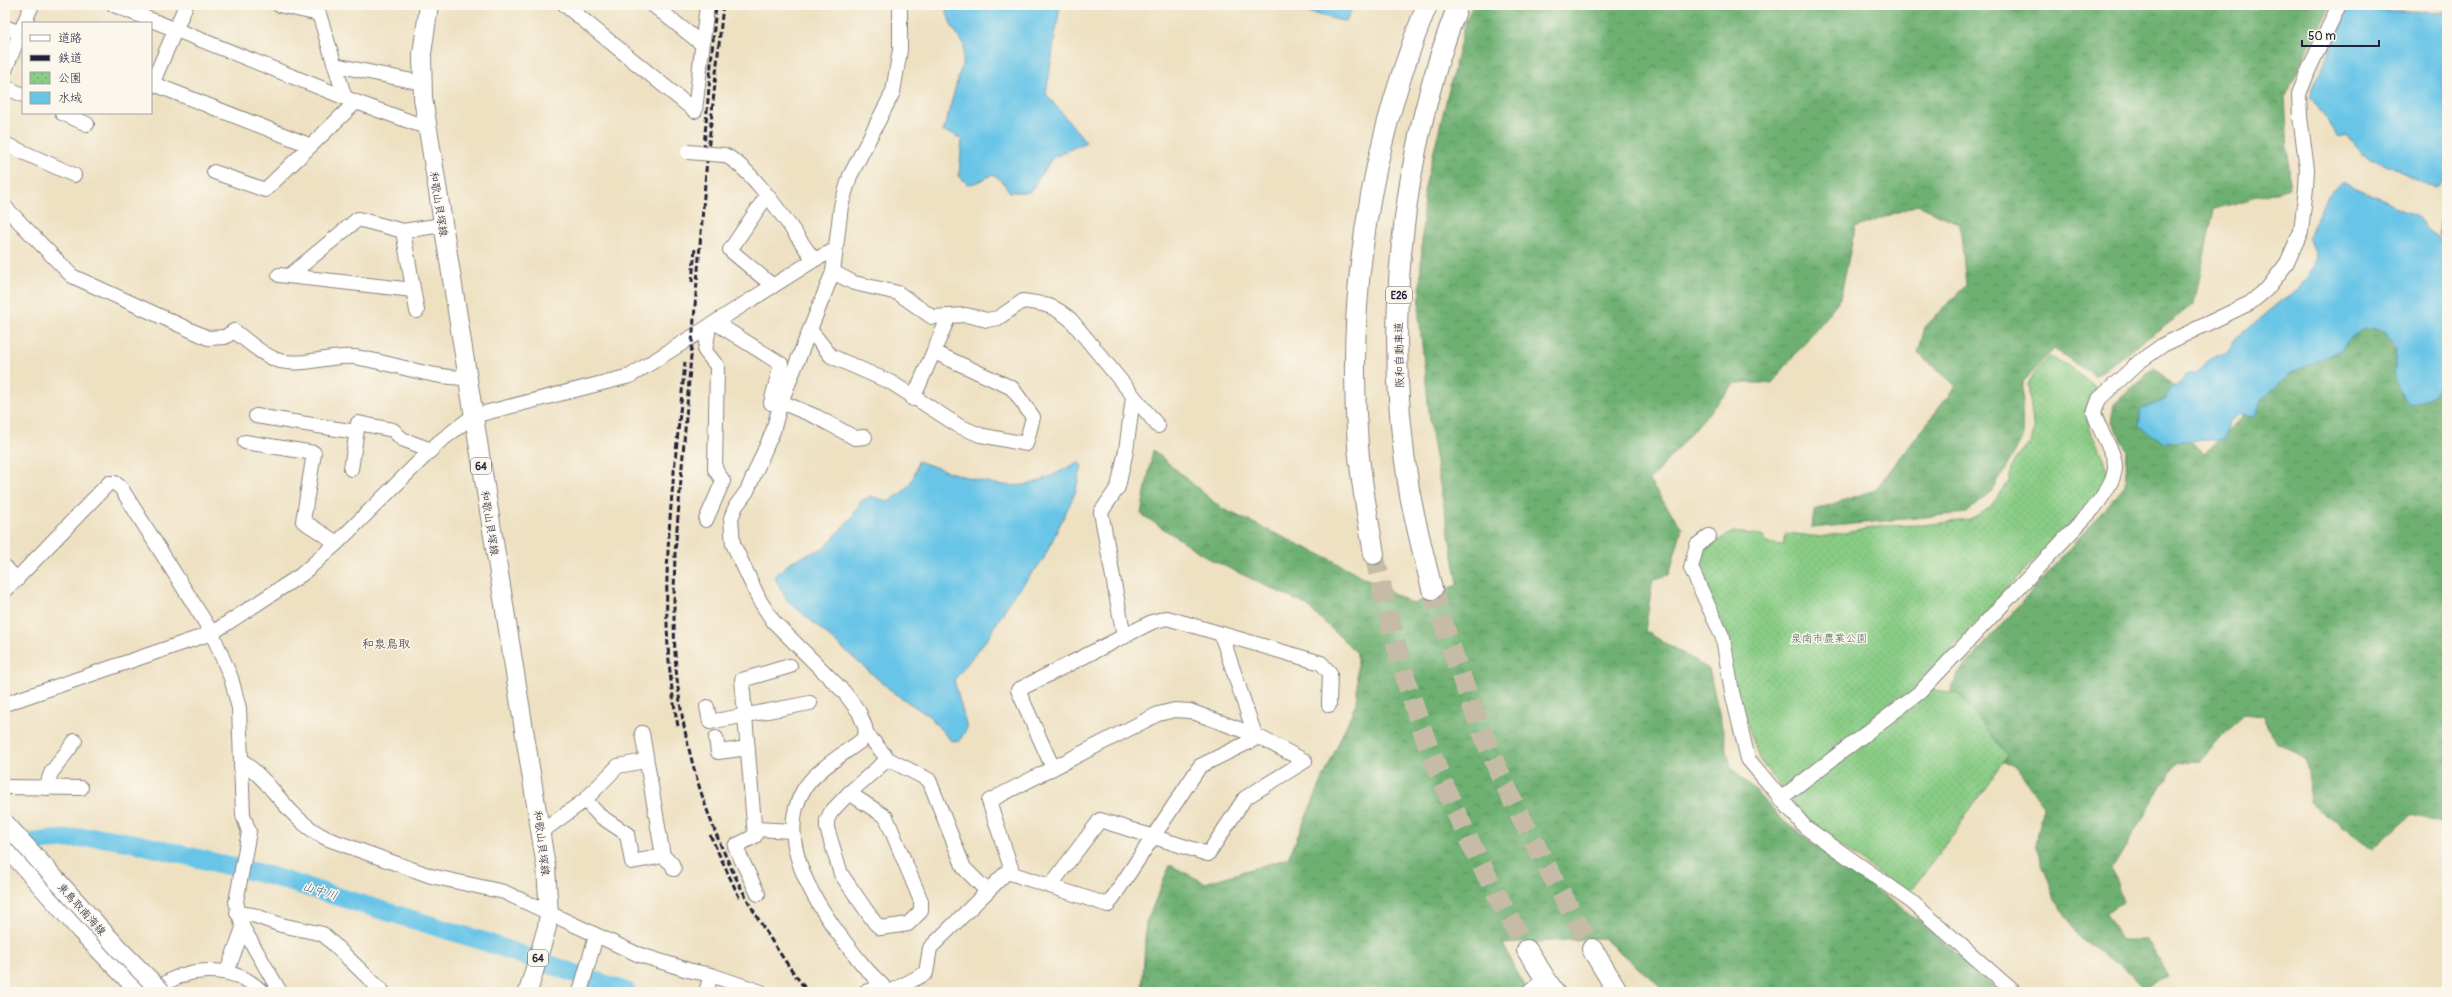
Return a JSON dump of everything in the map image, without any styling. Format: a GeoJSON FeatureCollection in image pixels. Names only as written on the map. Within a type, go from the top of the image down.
{"type":"FeatureCollection","features":[{"type":"Feature","properties":{"kind":"highway"},"geometry":{"type":"LineString","coordinates":[[1374,554],[1358,447],[1356,362],[1360,261],[1369,201],[1381,143],[1396,89],[1427,5]]}},
{"type":"Feature","properties":{"kind":"highway","name":"阪和自動車道"},"geometry":{"type":"LineString","coordinates":[[1432,589],[1409,488],[1399,384],[1398,310],[1407,202],[1418,145],[1432,82],[1458,5]]}},
{"type":"Feature","properties":{"kind":"highway"},"geometry":{"type":"LineString","coordinates":[[1592,949],[1618,992]]}},
{"type":"Feature","properties":{"kind":"highway"},"geometry":{"type":"LineString","coordinates":[[1527,950],[1539,990]]}},
{"type":"Feature","properties":{"kind":"main road","name":"和歌山貝塚線"},"geometry":{"type":"LineString","coordinates":[[429,5],[422,54],[422,83],[428,128],[442,224],[546,867],[548,920],[528,990]]}},
{"type":"Feature","properties":{"kind":"main road","name":"東鳥取南海線"},"geometry":{"type":"LineString","coordinates":[[5,823],[119,950],[162,992]]}},
{"type":"Feature","properties":{"kind":"main road","name":"東鳥取南海線"},"geometry":{"type":"LineString","coordinates":[[5,846],[80,930],[140,992]]}},
{"type":"Feature","properties":{"kind":"street"},"geometry":{"type":"LineString","coordinates":[[26,22],[32,5]]}},
{"type":"Feature","properties":{"kind":"street"},"geometry":{"type":"LineString","coordinates":[[114,5],[351,100],[428,128]]}},
{"type":"Feature","properties":{"kind":"street"},"geometry":{"type":"LineString","coordinates":[[152,82],[186,5]]}},
{"type":"Feature","properties":{"kind":"street"},"geometry":{"type":"LineString","coordinates":[[279,5],[320,14],[335,65],[351,100]]}},
{"type":"Feature","properties":{"kind":"street"},"geometry":{"type":"LineString","coordinates":[[564,5],[695,111],[707,5]]}},
{"type":"Feature","properties":{"kind":"street"},"geometry":{"type":"LineString","coordinates":[[653,5],[702,44]]}},
{"type":"Feature","properties":{"kind":"street"},"geometry":{"type":"LineString","coordinates":[[776,403],[811,331],[833,272],[846,188],[857,162],[893,92],[900,50],[900,5]]}},
{"type":"Feature","properties":{"kind":"street"},"geometry":{"type":"LineString","coordinates":[[1780,799],[1920,692],[2094,508],[2112,480],[2116,466],[2112,452],[2094,413],[2099,399],[2117,381],[2163,345],[2250,303],[2267,289],[2287,263],[2301,231],[2306,188],[2307,169],[2300,117],[2299,94],[2308,69],[2339,5]]}},
{"type":"Feature","properties":{"kind":"street"},"geometry":{"type":"LineString","coordinates":[[5,27],[22,29]]}},
{"type":"Feature","properties":{"kind":"street"},"geometry":{"type":"LineString","coordinates":[[5,70],[22,31]]}},
{"type":"Feature","properties":{"kind":"street"},"geometry":{"type":"LineString","coordinates":[[335,65],[422,83]]}},
{"type":"Feature","properties":{"kind":"street"},"geometry":{"type":"LineString","coordinates":[[152,84],[309,145]]}},
{"type":"Feature","properties":{"kind":"street"},"geometry":{"type":"LineString","coordinates":[[5,88],[22,96]]}},
{"type":"Feature","properties":{"kind":"street"},"geometry":{"type":"LineString","coordinates":[[214,172],[265,190],[351,100]]}},
{"type":"Feature","properties":{"kind":"street"},"geometry":{"type":"LineString","coordinates":[[64,114],[87,124]]}},
{"type":"Feature","properties":{"kind":"street"},"geometry":{"type":"LineString","coordinates":[[5,144],[74,175]]}},
{"type":"Feature","properties":{"kind":"street"},"geometry":{"type":"LineString","coordinates":[[688,152],[724,155],[733,159],[766,197],[814,260]]}},
{"type":"Feature","properties":{"kind":"street"},"geometry":{"type":"LineString","coordinates":[[766,197],[730,250],[773,286]]}},
{"type":"Feature","properties":{"kind":"street"},"geometry":{"type":"LineString","coordinates":[[5,207],[72,276],[208,338],[225,337],[234,331],[264,353],[279,361],[298,363],[354,357],[448,378],[468,378]]}},
{"type":"Feature","properties":{"kind":"street"},"geometry":{"type":"LineString","coordinates":[[413,290],[284,275],[358,219],[403,231],[442,224]]}},
{"type":"Feature","properties":{"kind":"street"},"geometry":{"type":"LineString","coordinates":[[403,231],[417,311]]}},
{"type":"Feature","properties":{"kind":"street"},"geometry":{"type":"LineString","coordinates":[[5,704],[212,633],[301,575],[337,544],[431,450],[473,416],[630,376],[814,260],[836,250]]}},
{"type":"Feature","properties":{"kind":"street"},"geometry":{"type":"LineString","coordinates":[[833,272],[854,283],[898,293],[932,317],[966,315],[987,320],[998,318],[1023,301],[1046,304],[1059,309],[1071,320],[1132,397],[1158,426]]}},
{"type":"Feature","properties":{"kind":"street"},"geometry":{"type":"LineString","coordinates":[[913,399],[949,316]]}},
{"type":"Feature","properties":{"kind":"street"},"geometry":{"type":"LineString","coordinates":[[713,325],[781,364],[773,431],[753,478],[733,512],[731,526],[733,544],[756,594],[768,614],[852,702],[862,716],[866,733],[888,759],[929,780],[964,868],[987,891]]}},
{"type":"Feature","properties":{"kind":"street"},"geometry":{"type":"LineString","coordinates":[[706,520],[723,481],[716,469],[717,366],[705,351],[713,325]]}},
{"type":"Feature","properties":{"kind":"street"},"geometry":{"type":"LineString","coordinates":[[811,331],[831,356],[892,384],[913,399],[959,426],[973,432],[1026,444],[1033,417],[1012,388],[934,352]]}},
{"type":"Feature","properties":{"kind":"street"},"geometry":{"type":"LineString","coordinates":[[1124,637],[1101,512],[1118,487],[1126,451],[1132,397]]}},
{"type":"Feature","properties":{"kind":"street"},"geometry":{"type":"LineString","coordinates":[[776,403],[818,417],[855,438],[865,437]]}},
{"type":"Feature","properties":{"kind":"street"},"geometry":{"type":"LineString","coordinates":[[256,416],[356,432]]}},
{"type":"Feature","properties":{"kind":"street"},"geometry":{"type":"LineString","coordinates":[[352,469],[358,423],[393,430],[402,439],[431,450]]}},
{"type":"Feature","properties":{"kind":"street"},"geometry":{"type":"LineString","coordinates":[[246,442],[314,453],[303,521],[337,544]]}},
{"type":"Feature","properties":{"kind":"street"},"geometry":{"type":"LineString","coordinates":[[5,591],[109,483],[115,483],[121,488],[212,633],[231,678],[238,708],[242,759],[243,815],[249,832],[237,893],[238,913],[242,928],[280,992]]}},
{"type":"Feature","properties":{"kind":"street"},"geometry":{"type":"LineString","coordinates":[[1709,536],[1697,545],[1691,568],[1723,638],[1732,692],[1748,759],[1805,827],[1912,902],[2014,992]]}},
{"type":"Feature","properties":{"kind":"street"},"geometry":{"type":"LineString","coordinates":[[5,567],[16,580]]}},
{"type":"Feature","properties":{"kind":"street"},"geometry":{"type":"LineString","coordinates":[[1053,768],[1018,690],[1152,622],[1167,618],[1321,663],[1330,673],[1329,705]]}},
{"type":"Feature","properties":{"kind":"street"},"geometry":{"type":"LineString","coordinates":[[1221,634],[1257,736]]}},
{"type":"Feature","properties":{"kind":"street"},"geometry":{"type":"LineString","coordinates":[[758,894],[735,846],[755,836],[742,680],[790,666]]}},
{"type":"Feature","properties":{"kind":"street"},"geometry":{"type":"LineString","coordinates":[[707,707],[710,722],[810,703]]}},
{"type":"Feature","properties":{"kind":"street"},"geometry":{"type":"LineString","coordinates":[[866,992],[887,990],[926,974],[930,948],[1011,868],[989,801],[1158,714],[1175,710],[1190,712],[1257,736],[1305,761],[1245,798],[1208,854],[1100,820],[1050,886]]}},
{"type":"Feature","properties":{"kind":"street"},"geometry":{"type":"LineString","coordinates":[[642,733],[645,761],[663,856],[672,864],[674,869]]}},
{"type":"Feature","properties":{"kind":"street"},"geometry":{"type":"LineString","coordinates":[[866,733],[862,740],[817,775],[804,789],[794,815],[792,831],[799,862],[815,900],[864,966],[887,990]]}},
{"type":"Feature","properties":{"kind":"street"},"geometry":{"type":"LineString","coordinates":[[1007,872],[1108,905],[1155,837],[1200,766],[1257,736]]}},
{"type":"Feature","properties":{"kind":"street"},"geometry":{"type":"LineString","coordinates":[[716,738],[718,752],[748,748]]}},
{"type":"Feature","properties":{"kind":"street"},"geometry":{"type":"LineString","coordinates":[[46,788],[51,773],[75,741]]}},
{"type":"Feature","properties":{"kind":"street"},"geometry":{"type":"LineString","coordinates":[[242,759],[267,784],[294,816],[312,832],[353,849],[431,876],[504,892],[548,920],[596,936],[636,954],[688,970],[711,975],[761,992]]}},
{"type":"Feature","properties":{"kind":"street"},"geometry":{"type":"LineString","coordinates":[[849,793],[886,817],[921,901],[921,911],[908,924],[881,928],[862,906],[841,874],[827,828],[827,820],[830,812],[849,793],[888,759]]}},
{"type":"Feature","properties":{"kind":"street"},"geometry":{"type":"LineString","coordinates":[[541,830],[548,828],[585,800],[605,773],[618,766],[645,761]]}},
{"type":"Feature","properties":{"kind":"street"},"geometry":{"type":"LineString","coordinates":[[5,787],[82,788]]}},
{"type":"Feature","properties":{"kind":"street"},"geometry":{"type":"LineString","coordinates":[[585,800],[600,816],[627,834],[632,862],[663,856]]}},
{"type":"Feature","properties":{"kind":"street"},"geometry":{"type":"LineString","coordinates":[[755,829],[792,831]]}},
{"type":"Feature","properties":{"kind":"street"},"geometry":{"type":"LineString","coordinates":[[238,913],[253,915],[281,925],[323,934],[383,992]]}},
{"type":"Feature","properties":{"kind":"street"},"geometry":{"type":"LineString","coordinates":[[227,972],[242,928]]}},
{"type":"Feature","properties":{"kind":"street"},"geometry":{"type":"LineString","coordinates":[[580,992],[596,936]]}},
{"type":"Feature","properties":{"kind":"street"},"geometry":{"type":"LineString","coordinates":[[154,992],[170,981],[186,974],[206,971],[227,972],[247,980],[262,992]]}},
{"type":"Feature","properties":{"kind":"street"},"geometry":{"type":"LineString","coordinates":[[706,992],[711,975]]}},
{"type":"Feature","properties":{"kind":"green space"},"geometry":{"type":"Polygon","coordinates":[[[1473,5],[2331,5],[2285,96],[2290,188],[2214,209],[2194,304],[2095,376],[2054,349],[2023,382],[2022,439],[1994,489],[1966,513],[1812,528],[1814,510],[1875,490],[1956,386],[1918,353],[1925,327],[1966,285],[1960,224],[1917,205],[1855,228],[1840,299],[1772,383],[1735,383],[1649,481],[1682,528],[1669,575],[1653,579],[1645,631],[1709,669],[1731,767],[1786,823],[1926,926],[1999,992],[1667,992],[1603,938],[1503,944],[1527,992],[1142,992],[1146,923],[1170,865],[1205,883],[1288,858],[1357,701],[1357,653],[1306,605],[1208,558],[1141,514],[1153,450],[1221,508],[1330,559],[1413,604],[1458,584],[1432,441],[1419,316],[1424,191],[1466,20],[1473,5]]]}},
{"type":"Feature","properties":{"kind":"green space"},"geometry":{"type":"Polygon","coordinates":[[[2447,190],[2447,243],[2438,235],[2447,190]]]}},
{"type":"Feature","properties":{"kind":"green space"},"geometry":{"type":"Polygon","coordinates":[[[2360,327],[2385,331],[2399,357],[2447,371],[2447,824],[2411,815],[2373,849],[2309,802],[2309,772],[2303,759],[2297,753],[2277,744],[2262,716],[2243,714],[2200,761],[2177,762],[2112,869],[2123,902],[2106,913],[2121,940],[2147,940],[2167,976],[2143,987],[2130,973],[2079,938],[2054,896],[2035,845],[2044,807],[2017,767],[1996,759],[1946,704],[1957,675],[2125,486],[2127,450],[2111,423],[2114,404],[2155,367],[2177,390],[2159,411],[2204,454],[2284,378],[2360,327]]]}},
{"type":"Feature","properties":{"kind":"green space","name":"泉南市農業公園"},"geometry":{"type":"Polygon","coordinates":[[[2049,357],[2068,365],[2096,388],[2089,399],[2086,416],[2088,425],[2104,460],[2106,478],[2095,498],[2086,509],[2034,560],[1917,688],[1958,693],[2007,755],[1948,842],[1908,894],[1809,824],[1759,759],[1698,577],[1698,552],[1733,532],[1763,535],[1765,543],[1783,545],[1787,533],[1821,537],[1884,526],[1922,525],[1969,520],[1976,517],[1990,507],[2009,481],[2011,469],[2018,456],[2031,442],[2034,431],[2028,384],[2035,372],[2049,357]]]}},
{"type":"Feature","properties":{"kind":"water"},"geometry":{"type":"Polygon","coordinates":[[[944,5],[1060,5],[1046,94],[1086,142],[1052,158],[1030,192],[1010,192],[999,178],[992,175],[975,183],[967,184],[959,176],[962,140],[953,134],[943,132],[963,61],[964,44],[952,27],[944,5]]]}},
{"type":"Feature","properties":{"kind":"water"},"geometry":{"type":"Polygon","coordinates":[[[1280,5],[1354,5],[1346,22],[1280,5]]]}},
{"type":"Feature","properties":{"kind":"water"},"geometry":{"type":"Polygon","coordinates":[[[2348,10],[2447,12],[2447,65],[2444,86],[2447,95],[2447,176],[2436,188],[2362,154],[2347,135],[2339,137],[2311,98],[2312,88],[2348,10]]]}},
{"type":"Feature","properties":{"kind":"water"},"geometry":{"type":"Polygon","coordinates":[[[2341,182],[2417,216],[2426,229],[2447,245],[2447,379],[2432,396],[2411,404],[2404,399],[2394,376],[2396,347],[2387,334],[2378,328],[2363,329],[2348,340],[2342,350],[2292,372],[2262,399],[2254,417],[2239,415],[2229,423],[2224,439],[2164,442],[2139,426],[2141,410],[2165,400],[2169,389],[2180,384],[2188,373],[2197,373],[2210,359],[2227,352],[2235,339],[2283,299],[2298,290],[2313,268],[2316,256],[2309,237],[2312,229],[2330,194],[2341,182]]]}},
{"type":"Feature","properties":{"kind":"water"},"geometry":{"type":"Polygon","coordinates":[[[918,461],[942,470],[985,482],[1012,486],[1031,484],[1052,476],[1078,462],[1082,466],[1075,493],[1043,560],[1011,599],[987,639],[954,680],[967,728],[959,742],[950,740],[929,716],[894,693],[787,600],[774,576],[792,561],[824,548],[852,517],[861,501],[871,496],[888,502],[900,494],[905,490],[911,481],[918,461]]]}},
{"type":"Feature","properties":{"kind":"waterway","name":"山中川"},"geometry":{"type":"LineString","coordinates":[[10,846],[50,840],[98,837],[134,843],[267,875],[483,941],[627,992]]}},
{"type":"Feature","properties":{"kind":"tunnel"},"geometry":{"type":"LineString","coordinates":[[1374,554],[1402,666],[1423,732],[1445,788],[1470,843],[1527,950]]}},
{"type":"Feature","properties":{"kind":"tunnel"},"geometry":{"type":"LineString","coordinates":[[1432,589],[1455,659],[1500,774],[1556,884],[1592,949]]}},
{"type":"Feature","properties":{"kind":"railway"},"geometry":{"type":"LineString","coordinates":[[703,158],[716,5]]}},
{"type":"Feature","properties":{"kind":"railway"},"geometry":{"type":"LineString","coordinates":[[723,5],[706,171],[675,553],[674,625],[676,668],[682,712],[691,756],[703,798],[718,839],[737,880],[758,918],[782,956],[808,992]]}},
{"type":"Feature","properties":{"kind":"railway"},"geometry":{"type":"LineString","coordinates":[[692,282],[695,248]]}},
{"type":"Feature","properties":{"kind":"railway"},"geometry":{"type":"LineString","coordinates":[[678,726],[671,681],[667,635],[667,590],[668,544],[685,362]]}},
{"type":"Feature","properties":{"kind":"railway"},"geometry":{"type":"LineString","coordinates":[[710,835],[740,899]]}},
{"type":"Feature","properties":{"kind":"district","name":"和泉鳥取"},"geometry":{"type":"Point","coordinates":[386,644]}}]}
